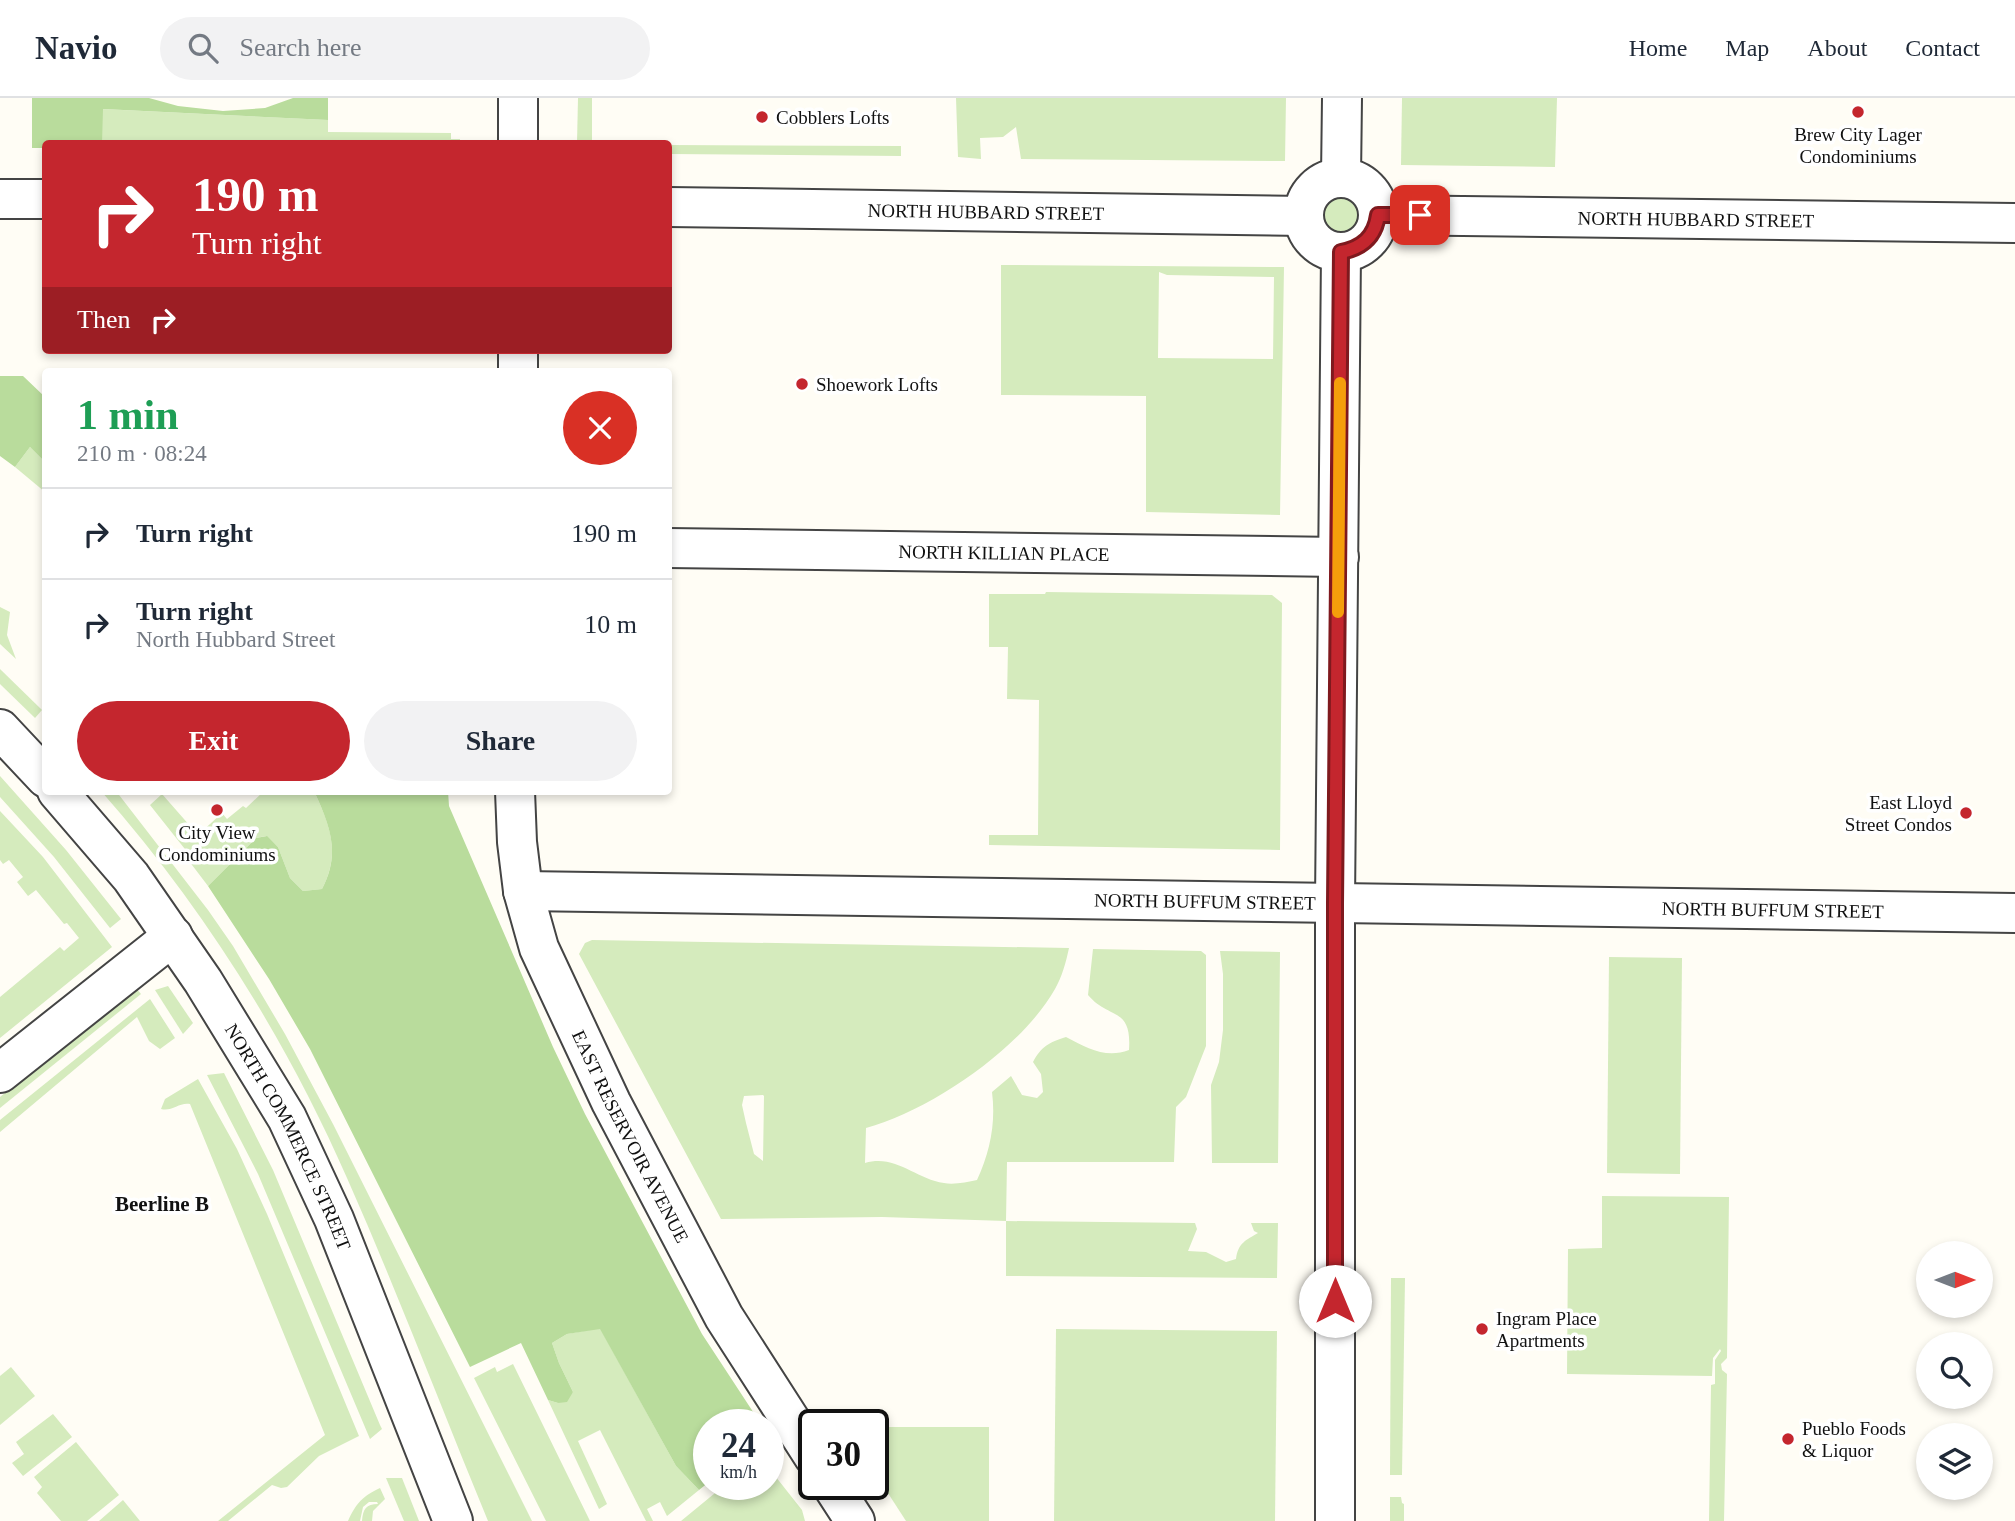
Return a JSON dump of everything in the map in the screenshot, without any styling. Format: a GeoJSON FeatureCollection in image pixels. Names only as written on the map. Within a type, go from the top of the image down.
{"type":"FeatureCollection","features":[{"type":"Feature","properties":{"kind":"street"},"geometry":{"type":"LineString","coordinates":[[518,98],[518,140]]}},
{"type":"Feature","properties":{"kind":"street"},"geometry":{"type":"LineString","coordinates":[[1341,177],[1342,98]]}},
{"type":"Feature","properties":{"kind":"street"},"geometry":{"type":"LineString","coordinates":[[1341,177],[1353,179],[1363,185],[1371,194],[1378,215],[1375,228],[1362,245],[1341,252],[1330,250],[1311,237],[1304,216],[1310,194],[1329,179],[1341,177]]}},
{"type":"Feature","properties":{"kind":"street"},"geometry":{"type":"LineString","coordinates":[[0,199],[42,199]]}},
{"type":"Feature","properties":{"kind":"street","name":"NORTH HUBBARD STREET"},"geometry":{"type":"LineString","coordinates":[[672,207],[1304,216]]}},
{"type":"Feature","properties":{"kind":"street","name":"NORTH HUBBARD STREET"},"geometry":{"type":"LineString","coordinates":[[1378,215],[2015,223]]}},
{"type":"Feature","properties":{"kind":"street"},"geometry":{"type":"LineString","coordinates":[[1335,1521],[1335,903],[1341,252]]}},
{"type":"Feature","properties":{"kind":"street","name":"NORTH KILLIAN PLACE"},"geometry":{"type":"LineString","coordinates":[[672,548],[1339,557]]}},
{"type":"Feature","properties":{"kind":"street"},"geometry":{"type":"LineString","coordinates":[[0,729],[42,774]]}},
{"type":"Feature","properties":{"kind":"street","name":"NORTH COMMERCE STREET"},"geometry":{"type":"LineString","coordinates":[[60,795],[131,877],[173,936],[232,1025],[287,1118],[334,1219],[453,1521]]}},
{"type":"Feature","properties":{"kind":"street","name":"EAST RESERVOIR AVENUE"},"geometry":{"type":"LineString","coordinates":[[515,795],[523,891],[539,948],[611,1102],[724,1317],[798,1432]]}},
{"type":"Feature","properties":{"kind":"street","name":"NORTH BUFFUM STREET"},"geometry":{"type":"LineString","coordinates":[[523,891],[2015,913]]}},
{"type":"Feature","properties":{"kind":"street"},"geometry":{"type":"LineString","coordinates":[[0,1073],[173,936]]}},
{"type":"Feature","properties":{"kind":"street"},"geometry":{"type":"LineString","coordinates":[[841,1500],[855,1521]]}},
{"type":"Feature","properties":{"kind":"green space"},"geometry":{"type":"Polygon","coordinates":[[[32,98],[149,98],[178,106],[223,111],[265,108],[293,98],[328,98],[328,120],[103,109],[102,140],[42,140],[42,148],[32,148],[32,98]]]}},
{"type":"Feature","properties":{"kind":"green space"},"geometry":{"type":"Polygon","coordinates":[[[578,98],[592,98],[592,140],[577,140],[578,98]]]}},
{"type":"Feature","properties":{"kind":"green space"},"geometry":{"type":"Polygon","coordinates":[[[956,98],[1286,98],[1285,161],[1021,159],[1016,127],[1003,137],[980,138],[981,159],[958,157],[956,98]]]}},
{"type":"Feature","properties":{"kind":"green space"},"geometry":{"type":"Polygon","coordinates":[[[1402,98],[1557,98],[1555,167],[1401,165],[1402,98]]]}},
{"type":"Feature","properties":{"kind":"green space"},"geometry":{"type":"Polygon","coordinates":[[[102,109],[328,120],[328,132],[451,133],[451,139],[460,139],[460,140],[102,140],[102,109]]]}},
{"type":"Feature","properties":{"kind":"green space"},"geometry":{"type":"Polygon","coordinates":[[[672,145],[901,146],[901,156],[672,154],[672,145]]]}},
{"type":"Feature","properties":{"kind":"green space"},"geometry":{"type":"Polygon","coordinates":[[[1341,189],[1358,197],[1366,214],[1358,231],[1341,239],[1324,231],[1316,214],[1324,197],[1341,189]]]}},
{"type":"Feature","properties":{"kind":"green space"},"geometry":{"type":"Polygon","coordinates":[[[1001,265],[1284,267],[1280,515],[1146,512],[1146,396],[1001,395],[1001,265]],[[1159,272],[1158,358],[1273,359],[1274,277],[1167,275],[1159,272]]]}},
{"type":"Feature","properties":{"kind":"green space"},"geometry":{"type":"Polygon","coordinates":[[[0,376],[23,376],[42,394],[42,459],[30,447],[15,467],[0,456],[0,376]]]}},
{"type":"Feature","properties":{"kind":"green space"},"geometry":{"type":"Polygon","coordinates":[[[30,447],[42,459],[42,490],[15,467],[30,447]]]}},
{"type":"Feature","properties":{"kind":"green space"},"geometry":{"type":"Polygon","coordinates":[[[1046,592],[1272,595],[1282,603],[1280,850],[989,845],[989,835],[1038,835],[1039,700],[1007,699],[1008,647],[989,647],[989,594],[1046,592]]]}},
{"type":"Feature","properties":{"kind":"green space"},"geometry":{"type":"Polygon","coordinates":[[[0,607],[10,612],[7,635],[16,659],[0,644],[0,607]]]}},
{"type":"Feature","properties":{"kind":"green space"},"geometry":{"type":"Polygon","coordinates":[[[0,669],[42,710],[35,718],[0,684],[0,669]]]}},
{"type":"Feature","properties":{"kind":"green space"},"geometry":{"type":"Polygon","coordinates":[[[0,776],[66,850],[121,919],[110,928],[54,857],[0,797],[0,776]]]}},
{"type":"Feature","properties":{"kind":"green space"},"geometry":{"type":"Polygon","coordinates":[[[104,795],[119,795],[208,910],[233,946],[285,1034],[532,1521],[488,1521],[347,1178],[297,1075],[239,975],[207,927],[104,795]]]}},
{"type":"Feature","properties":{"kind":"green space"},"geometry":{"type":"Polygon","coordinates":[[[163,795],[198,835],[222,813],[227,819],[243,806],[246,808],[260,795],[316,795],[329,828],[332,851],[328,876],[322,889],[303,891],[290,878],[278,847],[266,836],[256,838],[208,886],[189,861],[192,858],[150,805],[163,795]]]}},
{"type":"Feature","properties":{"kind":"green space"},"geometry":{"type":"Polygon","coordinates":[[[316,795],[448,795],[449,806],[553,1047],[585,1114],[702,1334],[751,1409],[693,1409],[693,1484],[676,1466],[600,1329],[567,1334],[552,1343],[573,1392],[567,1402],[548,1400],[521,1343],[470,1367],[310,1049],[269,979],[208,886],[256,838],[267,836],[278,847],[290,878],[303,891],[322,889],[331,863],[329,828],[316,795]]]}},
{"type":"Feature","properties":{"kind":"green space"},"geometry":{"type":"Polygon","coordinates":[[[0,811],[43,857],[112,947],[0,1038],[0,997],[60,947],[64,951],[79,938],[36,890],[28,896],[17,882],[23,877],[9,860],[3,864],[0,860],[0,811]]]}},
{"type":"Feature","properties":{"kind":"green space"},"geometry":{"type":"Polygon","coordinates":[[[592,940],[1069,948],[1055,989],[1020,1034],[997,1055],[945,1092],[918,1107],[866,1128],[865,1163],[876,1161],[896,1164],[944,1183],[977,1180],[991,1137],[992,1092],[1011,1076],[1022,1095],[1037,1098],[1043,1092],[1041,1074],[1033,1062],[1046,1046],[1066,1037],[1104,1053],[1129,1050],[1127,1026],[1123,1020],[1088,995],[1093,949],[1201,951],[1206,955],[1206,1046],[1186,1097],[1176,1107],[1174,1162],[1007,1162],[1006,1221],[882,1217],[721,1219],[579,954],[585,943],[592,940]],[[744,1096],[742,1105],[754,1154],[763,1161],[764,1096],[744,1096]]]}},
{"type":"Feature","properties":{"kind":"green space"},"geometry":{"type":"Polygon","coordinates":[[[1220,951],[1280,952],[1278,1163],[1212,1163],[1211,1085],[1219,1062],[1223,1030],[1223,974],[1220,951]]]}},
{"type":"Feature","properties":{"kind":"green space"},"geometry":{"type":"Polygon","coordinates":[[[1609,957],[1682,958],[1680,1174],[1607,1173],[1609,957]]]}},
{"type":"Feature","properties":{"kind":"green space"},"geometry":{"type":"Polygon","coordinates":[[[168,986],[193,1023],[183,1034],[155,990],[168,986]]]}},
{"type":"Feature","properties":{"kind":"green space"},"geometry":{"type":"Polygon","coordinates":[[[135,987],[141,994],[0,1108],[0,1097],[135,987]]]}},
{"type":"Feature","properties":{"kind":"green space"},"geometry":{"type":"Polygon","coordinates":[[[150,999],[175,1038],[160,1049],[149,1041],[137,1017],[0,1132],[0,1120],[150,999]]]}},
{"type":"Feature","properties":{"kind":"green space"},"geometry":{"type":"Polygon","coordinates":[[[224,1073],[273,1170],[382,1429],[370,1439],[258,1174],[207,1075],[224,1073]]]}},
{"type":"Feature","properties":{"kind":"green space"},"geometry":{"type":"Polygon","coordinates":[[[198,1079],[237,1149],[267,1214],[359,1436],[319,1456],[287,1487],[272,1485],[228,1521],[218,1521],[325,1435],[190,1104],[161,1109],[165,1099],[198,1079]]]}},
{"type":"Feature","properties":{"kind":"green space"},"geometry":{"type":"Polygon","coordinates":[[[1602,1196],[1729,1197],[1727,1358],[1721,1364],[1722,1370],[1727,1374],[1724,1521],[1709,1521],[1711,1385],[1715,1384],[1715,1360],[1720,1349],[1713,1358],[1712,1376],[1567,1374],[1568,1249],[1602,1248],[1602,1196]]]}},
{"type":"Feature","properties":{"kind":"green space"},"geometry":{"type":"Polygon","coordinates":[[[1006,1221],[1195,1223],[1197,1229],[1188,1251],[1206,1252],[1226,1262],[1236,1259],[1246,1240],[1258,1233],[1254,1231],[1251,1223],[1278,1223],[1277,1278],[1006,1276],[1006,1221]]]}},
{"type":"Feature","properties":{"kind":"green space"},"geometry":{"type":"Polygon","coordinates":[[[1391,1278],[1405,1278],[1402,1475],[1390,1475],[1391,1278]]]}},
{"type":"Feature","properties":{"kind":"green space"},"geometry":{"type":"Polygon","coordinates":[[[600,1328],[676,1466],[693,1484],[693,1495],[667,1516],[660,1502],[647,1509],[653,1521],[646,1521],[600,1430],[578,1441],[607,1504],[599,1509],[548,1400],[558,1403],[573,1392],[552,1343],[567,1334],[600,1328]]]}},
{"type":"Feature","properties":{"kind":"green space"},"geometry":{"type":"Polygon","coordinates":[[[1056,1329],[1277,1331],[1275,1521],[1054,1521],[1056,1329]]]}},
{"type":"Feature","properties":{"kind":"green space"},"geometry":{"type":"Polygon","coordinates":[[[513,1364],[590,1521],[546,1521],[474,1378],[495,1367],[497,1372],[513,1364]]]}},
{"type":"Feature","properties":{"kind":"green space"},"geometry":{"type":"Polygon","coordinates":[[[11,1367],[35,1396],[0,1425],[0,1376],[11,1367]]]}},
{"type":"Feature","properties":{"kind":"green space"},"geometry":{"type":"Polygon","coordinates":[[[53,1414],[72,1437],[23,1476],[12,1463],[24,1454],[16,1442],[53,1414]]]}},
{"type":"Feature","properties":{"kind":"green space"},"geometry":{"type":"Polygon","coordinates":[[[889,1427],[989,1427],[989,1521],[906,1521],[889,1495],[889,1427]]]}},
{"type":"Feature","properties":{"kind":"green space"},"geometry":{"type":"Polygon","coordinates":[[[76,1442],[119,1495],[87,1521],[61,1521],[37,1493],[42,1487],[34,1477],[76,1442]]]}},
{"type":"Feature","properties":{"kind":"green space"},"geometry":{"type":"Polygon","coordinates":[[[386,1478],[402,1478],[419,1521],[404,1521],[386,1478]]]}},
{"type":"Feature","properties":{"kind":"green space"},"geometry":{"type":"Polygon","coordinates":[[[784,1487],[802,1510],[805,1521],[681,1521],[707,1500],[784,1500],[784,1487]]]}},
{"type":"Feature","properties":{"kind":"green space"},"geometry":{"type":"Polygon","coordinates":[[[380,1488],[385,1499],[373,1511],[372,1521],[362,1521],[363,1513],[368,1506],[378,1504],[377,1502],[369,1502],[363,1507],[360,1521],[348,1521],[361,1501],[380,1488]]]}},
{"type":"Feature","properties":{"kind":"green space"},"geometry":{"type":"Polygon","coordinates":[[[1390,1497],[1401,1497],[1404,1504],[1404,1521],[1390,1521],[1390,1497]]]}},
{"type":"Feature","properties":{"kind":"green space"},"geometry":{"type":"Polygon","coordinates":[[[123,1500],[140,1521],[99,1521],[123,1500]]]}},
{"type":"Feature","properties":{"kind":"slow traffic"},"geometry":{"type":"LineString","coordinates":[[1338,612],[1340,383]]}},
{"type":"Feature","properties":{"kind":"place","name":"Brew City Lager Condominiums"},"geometry":{"type":"Point","coordinates":[1858,112]}},
{"type":"Feature","properties":{"kind":"place","name":"Cobblers Lofts"},"geometry":{"type":"Point","coordinates":[762,117]}},
{"type":"Feature","properties":{"kind":"place","name":"Shoework Lofts"},"geometry":{"type":"Point","coordinates":[802,384]}},
{"type":"Feature","properties":{"kind":"place","name":"City View Condominiums"},"geometry":{"type":"Point","coordinates":[217,810]}},
{"type":"Feature","properties":{"kind":"place","name":"East Lloyd Street Condos"},"geometry":{"type":"Point","coordinates":[1966,813]}},
{"type":"Feature","properties":{"kind":"place","name":"Ingram Place Apartments"},"geometry":{"type":"Point","coordinates":[1482,1329]}},
{"type":"Feature","properties":{"kind":"place","name":"Pueblo Foods & Liquor"},"geometry":{"type":"Point","coordinates":[1788,1439]}},
{"type":"Feature","properties":{"kind":"district","name":"Beerline B"},"geometry":{"type":"Point","coordinates":[162,1204]}},
{"type":"Feature","properties":{"kind":"route"},"geometry":{"type":"LineString","coordinates":[[1335,1301],[1335,903],[1341,252],[1362,245],[1375,228],[1378,215],[1420,215]]}}]}
